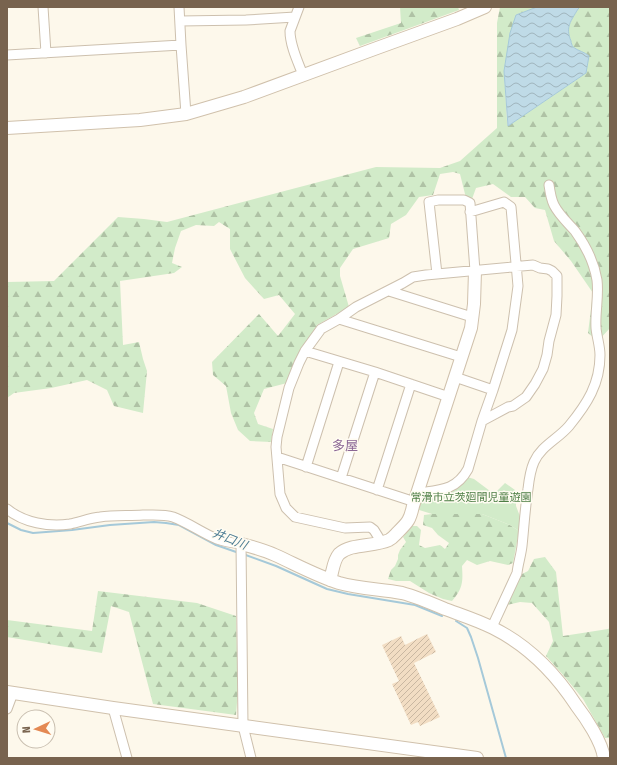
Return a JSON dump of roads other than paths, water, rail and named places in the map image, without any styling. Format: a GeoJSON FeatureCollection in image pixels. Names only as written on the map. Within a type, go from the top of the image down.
{"type":"FeatureCollection","features":[{"type":"Feature","properties":{"kind":"street"},"geometry":{"type":"LineString","coordinates":[[43,7],[46,53]]}},
{"type":"Feature","properties":{"kind":"street"},"geometry":{"type":"LineString","coordinates":[[179,7],[186,114]]}},
{"type":"Feature","properties":{"kind":"street"},"geometry":{"type":"LineString","coordinates":[[299,7],[290,31],[290,35],[303,76]]}},
{"type":"Feature","properties":{"kind":"street"},"geometry":{"type":"LineString","coordinates":[[7,128],[140,120],[186,114],[244,98],[457,19],[485,7]]}},
{"type":"Feature","properties":{"kind":"street"},"geometry":{"type":"LineString","coordinates":[[180,22],[295,17]]}},
{"type":"Feature","properties":{"kind":"street"},"geometry":{"type":"LineString","coordinates":[[7,55],[181,45]]}},
{"type":"Feature","properties":{"kind":"street"},"geometry":{"type":"LineString","coordinates":[[492,627],[517,573],[522,549],[529,480],[534,462],[545,447],[568,427],[583,407],[593,391],[599,369],[600,355],[596,328],[598,291],[594,265],[582,241],[555,206],[549,185]]}},
{"type":"Feature","properties":{"kind":"street"},"geometry":{"type":"LineString","coordinates":[[330,580],[335,560],[342,552],[352,548],[382,543],[391,539],[409,522],[471,328],[474,304],[475,270],[470,203],[464,200],[438,200],[430,202],[437,274]]}},
{"type":"Feature","properties":{"kind":"street"},"geometry":{"type":"LineString","coordinates":[[277,457],[377,490],[416,497],[454,485],[462,478],[468,469],[512,330],[518,286],[510,207],[504,202],[470,212]]}},
{"type":"Feature","properties":{"kind":"street"},"geometry":{"type":"LineString","coordinates":[[382,543],[374,530],[370,527],[345,528],[295,517],[286,508],[280,494],[276,447],[282,415],[289,388],[305,351],[321,329],[356,307],[389,291],[413,277],[534,265],[540,268],[547,268],[557,276],[557,296],[556,315],[543,369],[532,390],[526,397],[513,406],[482,422]]}},
{"type":"Feature","properties":{"kind":"street"},"geometry":{"type":"LineString","coordinates":[[389,291],[472,317]]}},
{"type":"Feature","properties":{"kind":"street"},"geometry":{"type":"LineString","coordinates":[[339,319],[461,357]]}},
{"type":"Feature","properties":{"kind":"street"},"geometry":{"type":"LineString","coordinates":[[305,351],[375,372],[448,397]]}},
{"type":"Feature","properties":{"kind":"street"},"geometry":{"type":"LineString","coordinates":[[306,467],[340,362]]}},
{"type":"Feature","properties":{"kind":"street"},"geometry":{"type":"LineString","coordinates":[[341,478],[375,372]]}},
{"type":"Feature","properties":{"kind":"street"},"geometry":{"type":"LineString","coordinates":[[455,378],[493,390]]}},
{"type":"Feature","properties":{"kind":"street"},"geometry":{"type":"LineString","coordinates":[[377,490],[411,384]]}},
{"type":"Feature","properties":{"kind":"street"},"geometry":{"type":"LineString","coordinates":[[7,509],[13,514],[28,520],[51,526],[71,524],[99,517],[112,516],[163,515],[172,517],[216,539],[265,551],[322,578],[355,587],[386,590],[417,598],[492,627],[517,642],[550,672],[567,691],[594,732],[604,753],[604,758]]}},
{"type":"Feature","properties":{"kind":"street"},"geometry":{"type":"LineString","coordinates":[[241,544],[243,726],[252,758]]}},
{"type":"Feature","properties":{"kind":"street"},"geometry":{"type":"LineString","coordinates":[[7,709],[10,692],[114,708],[477,758]]}},
{"type":"Feature","properties":{"kind":"street"},"geometry":{"type":"LineString","coordinates":[[114,708],[128,758]]}},
{"type":"Feature","properties":{"kind":"water"},"geometry":{"type":"Polygon","coordinates":[[[537,7],[580,7],[571,21],[569,36],[573,47],[589,56],[586,73],[508,126],[504,71],[510,33],[516,15],[537,7]]]}},
{"type":"Feature","properties":{"kind":"waterway","name":"井口川"},"geometry":{"type":"LineString","coordinates":[[7,523],[21,530],[33,533],[110,525],[154,522],[166,523],[179,525],[216,545],[239,553]]}},
{"type":"Feature","properties":{"kind":"waterway","name":"井口川"},"geometry":{"type":"LineString","coordinates":[[243,554],[276,566],[327,589],[415,605],[442,616]]}},
{"type":"Feature","properties":{"kind":"waterway","name":"井口川"},"geometry":{"type":"LineString","coordinates":[[456,621],[467,628],[471,637],[506,758]]}},
{"type":"Feature","properties":{"kind":"district","name":"多屋"},"geometry":{"type":"Point","coordinates":[345,445]}},
{"type":"Feature","properties":{"kind":"park label","name":"常滑市立茨廻間児童遊園"},"geometry":{"type":"Point","coordinates":[471,497]}}]}
